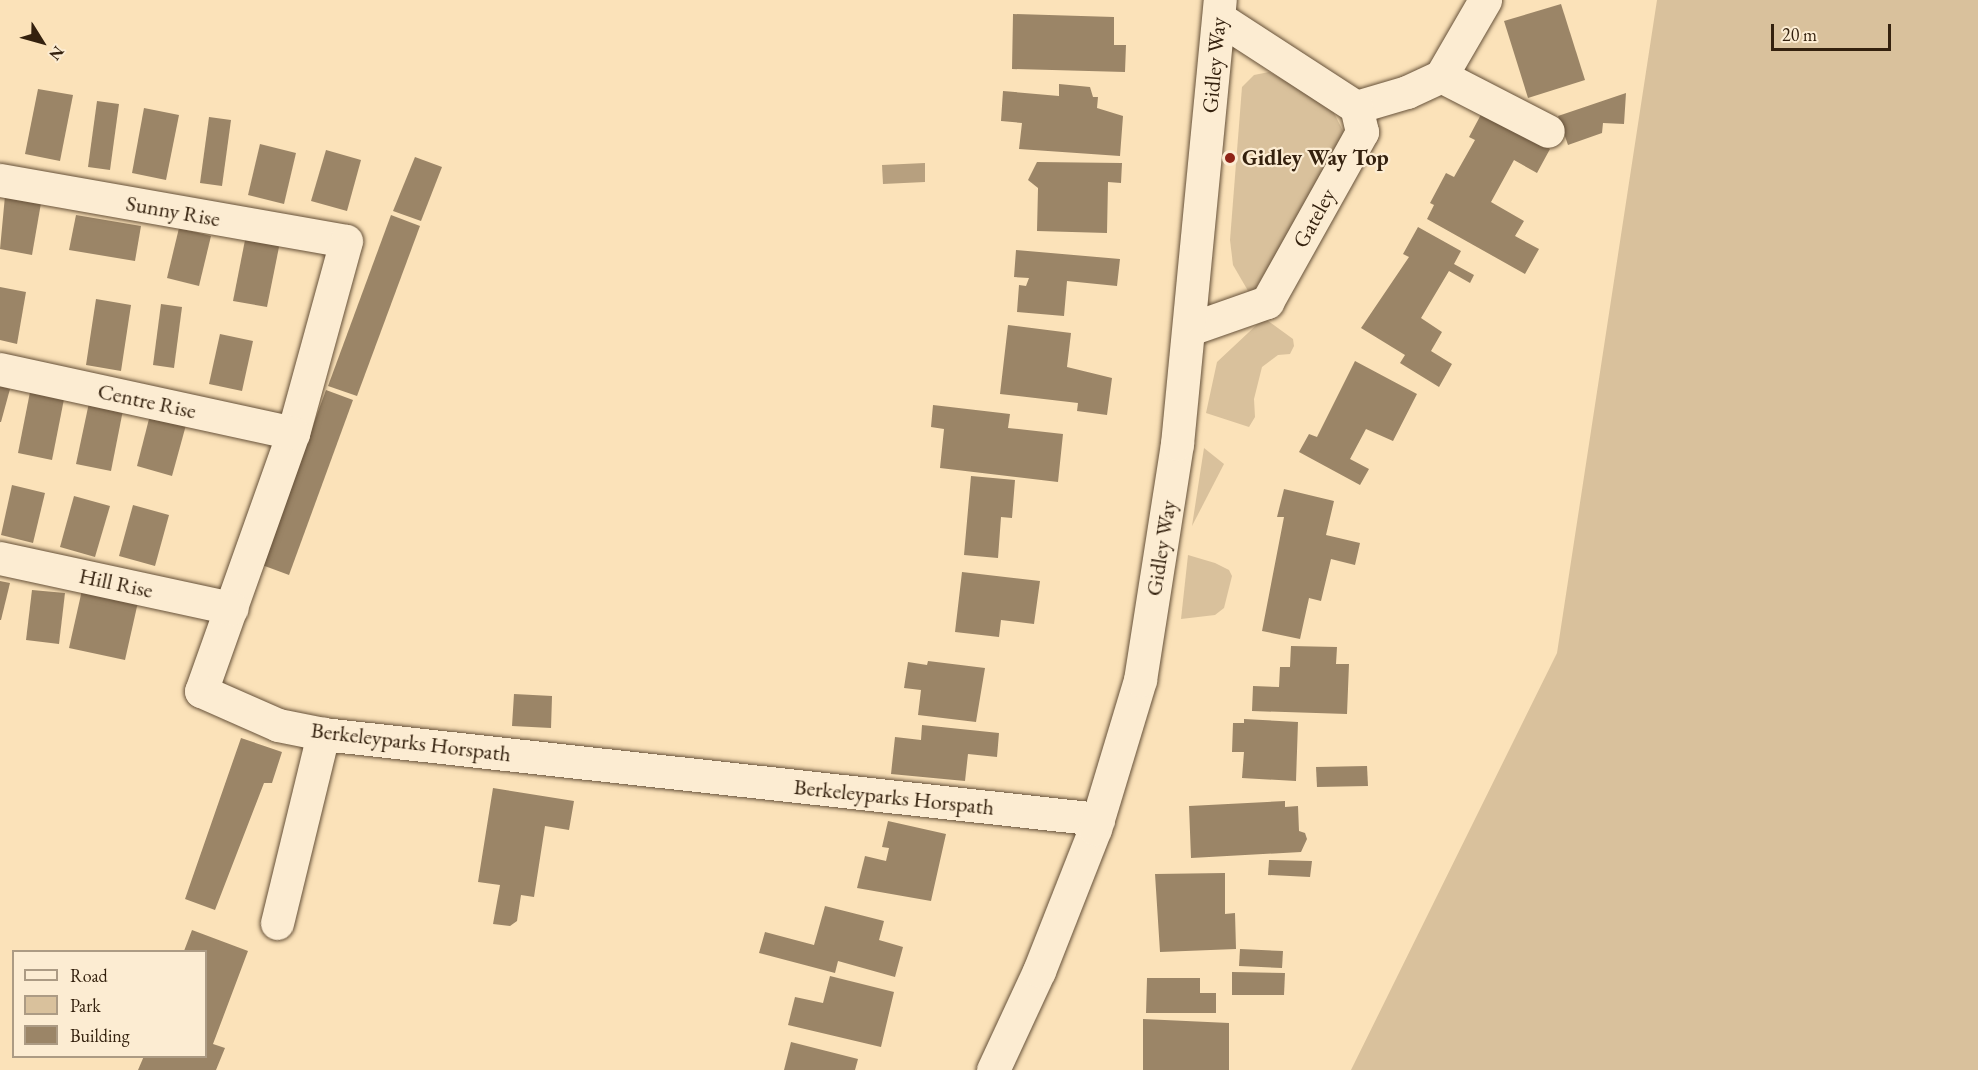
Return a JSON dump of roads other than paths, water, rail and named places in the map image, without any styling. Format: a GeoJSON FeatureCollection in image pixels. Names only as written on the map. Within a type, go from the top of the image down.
{"type":"FeatureCollection","features":[{"type":"Feature","properties":{"kind":"street"},"geometry":{"type":"LineString","coordinates":[[1220,9],[1356,106],[1407,92],[1441,76],[1485,0]]}},
{"type":"Feature","properties":{"kind":"street","name":"Gidley Way"},"geometry":{"type":"LineString","coordinates":[[993,1070],[1039,971],[1098,819],[1140,680],[1177,444],[1220,9]]}},
{"type":"Feature","properties":{"kind":"street"},"geometry":{"type":"LineString","coordinates":[[1441,76],[1548,131]]}},
{"type":"Feature","properties":{"kind":"street","name":"Gateley"},"geometry":{"type":"LineString","coordinates":[[1190,329],[1267,302],[1362,132],[1356,106]]}},
{"type":"Feature","properties":{"kind":"street","name":"Sunny Rise"},"geometry":{"type":"LineString","coordinates":[[0,180],[346,242]]}},
{"type":"Feature","properties":{"kind":"street","name":"Berkeleyparks Horspath"},"geometry":{"type":"LineString","coordinates":[[346,242],[293,433],[201,691],[278,725],[323,734],[1098,819]]}},
{"type":"Feature","properties":{"kind":"street","name":"Centre Rise"},"geometry":{"type":"LineString","coordinates":[[0,369],[293,433]]}},
{"type":"Feature","properties":{"kind":"street","name":"Hill Rise"},"geometry":{"type":"LineString","coordinates":[[0,558],[232,608]]}},
{"type":"Feature","properties":{"kind":"street"},"geometry":{"type":"LineString","coordinates":[[277,923],[323,734]]}},
{"type":"Feature","properties":{"kind":"place","name":"Gidley Way Top"},"geometry":{"type":"Point","coordinates":[1230,158]}}]}
